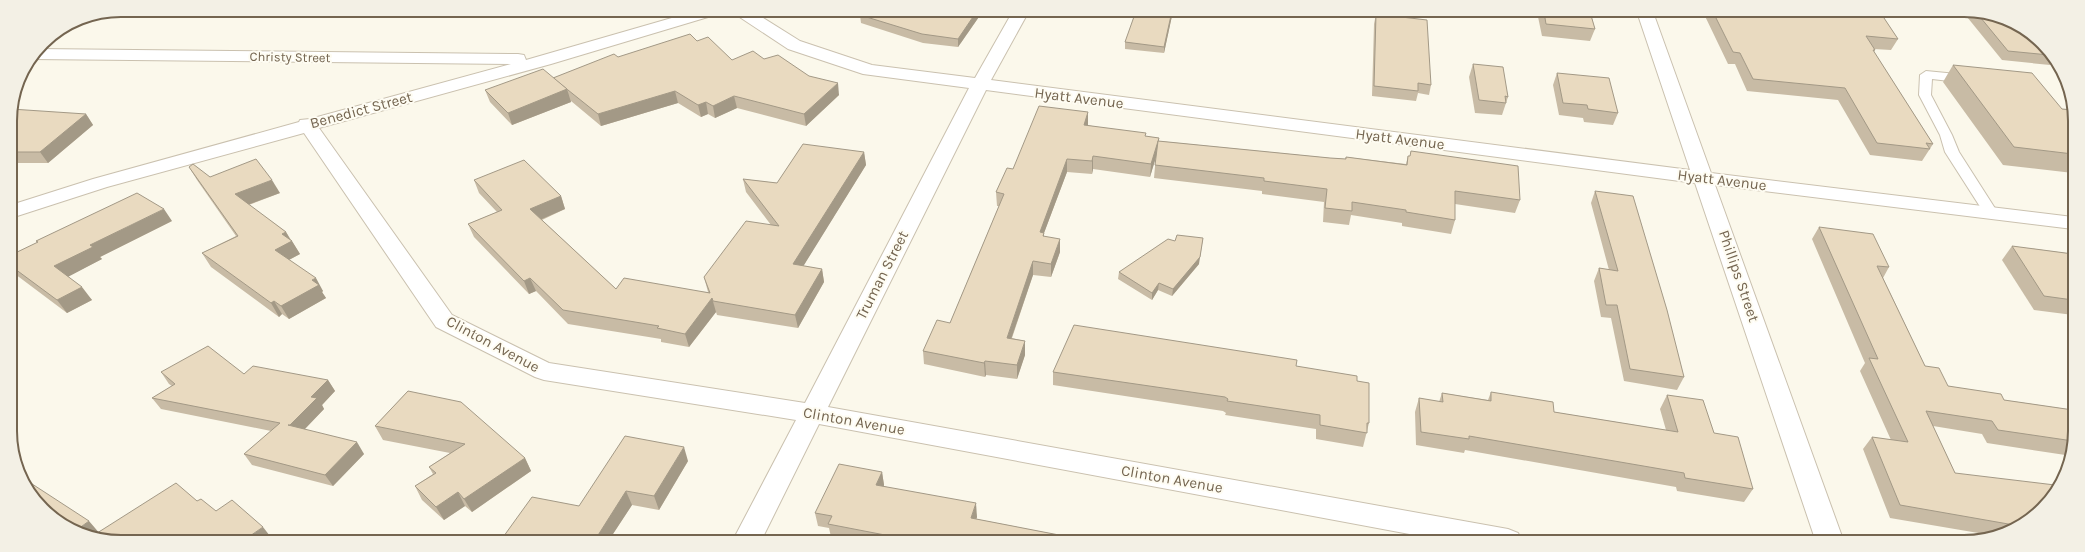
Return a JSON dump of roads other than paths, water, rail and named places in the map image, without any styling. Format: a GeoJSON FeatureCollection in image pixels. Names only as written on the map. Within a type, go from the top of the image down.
{"type":"FeatureCollection","features":[{"type":"Feature","properties":{"kind":"street","name":"Benedict Street"},"geometry":{"type":"LineString","coordinates":[[17,210],[100,183],[307,124],[545,60],[692,17]]}},
{"type":"Feature","properties":{"kind":"street","name":"Hyatt Avenue"},"geometry":{"type":"LineString","coordinates":[[751,17],[794,44],[869,70],[1705,178],[2068,222]]}},
{"type":"Feature","properties":{"kind":"street","name":"Truman Street"},"geometry":{"type":"LineString","coordinates":[[750,535],[980,85],[1018,17]]}},
{"type":"Feature","properties":{"kind":"street","name":"Phillips Street"},"geometry":{"type":"LineString","coordinates":[[1648,17],[1705,178],[1828,535]]}},
{"type":"Feature","properties":{"kind":"street","name":"Christy Street"},"geometry":{"type":"LineString","coordinates":[[41,54],[545,60]]}},
{"type":"Feature","properties":{"kind":"street","name":"Clinton Avenue"},"geometry":{"type":"LineString","coordinates":[[307,124],[444,320],[544,371],[812,413],[1475,535]]}},
{"type":"Feature","properties":{"kind":"lane"},"geometry":{"type":"LineString","coordinates":[[1981,80],[1926,75],[1925,95],[1946,135],[1952,152],[1991,213]]}}]}
